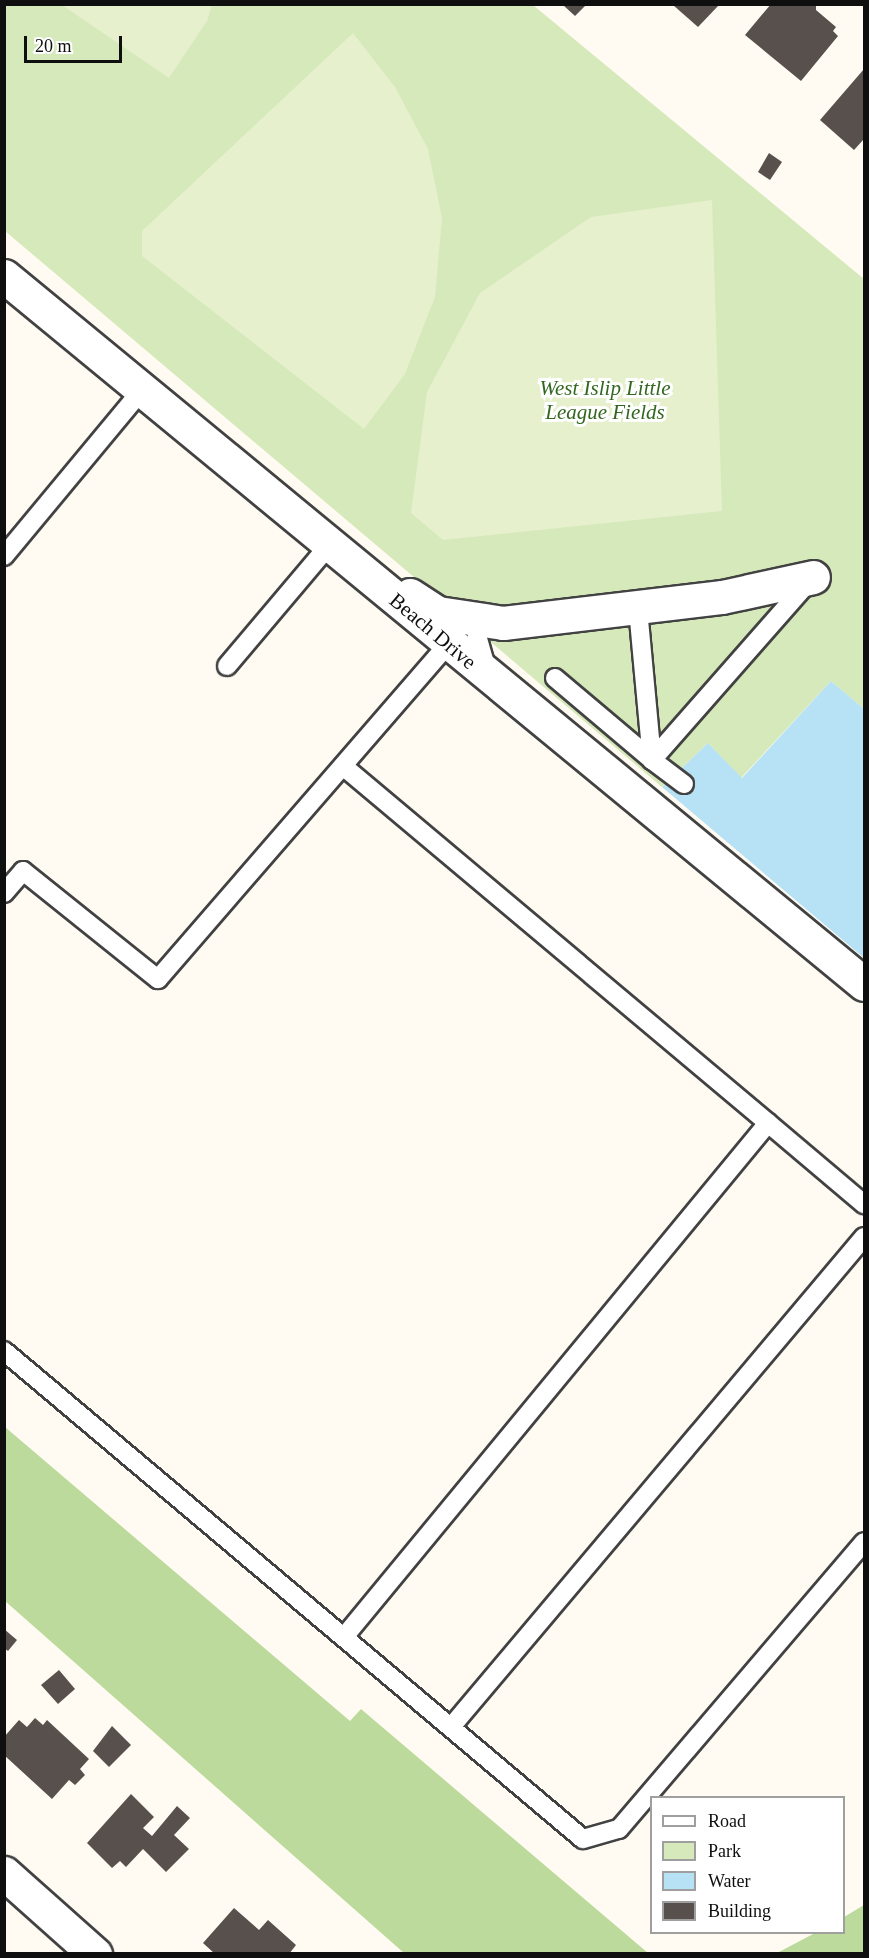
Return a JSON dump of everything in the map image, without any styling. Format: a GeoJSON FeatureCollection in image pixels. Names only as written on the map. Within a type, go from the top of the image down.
{"type":"FeatureCollection","features":[{"type":"Feature","properties":{"kind":"street","name":"Beach Drive"},"geometry":{"type":"LineString","coordinates":[[4,276],[330,544],[491,680],[864,984]]}},
{"type":"Feature","properties":{"kind":"street"},"geometry":{"type":"LineString","coordinates":[[330,544],[438,612],[473,621],[503,623],[638,609],[722,597],[813,577]]}},
{"type":"Feature","properties":{"kind":"street"},"geometry":{"type":"LineString","coordinates":[[4,1873],[95,1953]]}},
{"type":"Feature","properties":{"kind":"lane"},"geometry":{"type":"LineString","coordinates":[[4,556],[142,390]]}},
{"type":"Feature","properties":{"kind":"lane"},"geometry":{"type":"LineString","coordinates":[[227,666],[330,544]]}},
{"type":"Feature","properties":{"kind":"lane"},"geometry":{"type":"LineString","coordinates":[[652,760],[813,577]]}},
{"type":"Feature","properties":{"kind":"lane"},"geometry":{"type":"LineString","coordinates":[[638,609],[652,760]]}},
{"type":"Feature","properties":{"kind":"lane"},"geometry":{"type":"LineString","coordinates":[[473,621],[491,680]]}},
{"type":"Feature","properties":{"kind":"lane"},"geometry":{"type":"LineString","coordinates":[[4,893],[23,871],[158,979],[448,644]]}},
{"type":"Feature","properties":{"kind":"lane"},"geometry":{"type":"LineString","coordinates":[[555,678],[684,784]]}},
{"type":"Feature","properties":{"kind":"lane"},"geometry":{"type":"LineString","coordinates":[[343,766],[864,1204]]}},
{"type":"Feature","properties":{"kind":"lane"},"geometry":{"type":"LineString","coordinates":[[344,1637],[768,1123]]}},
{"type":"Feature","properties":{"kind":"lane"},"geometry":{"type":"LineString","coordinates":[[451,1727],[864,1237]]}},
{"type":"Feature","properties":{"kind":"lane"},"geometry":{"type":"LineString","coordinates":[[4,1351],[583,1839],[619,1829],[864,1542]]}},
{"type":"Feature","properties":{"kind":"green space","name":"West Islip Little League Fields"},"geometry":{"type":"Polygon","coordinates":[[[5,5],[533,5],[864,279],[864,709],[831,681],[741,778],[708,743],[662,787],[5,231],[5,5]]]}},
{"type":"Feature","properties":{"kind":"green space"},"geometry":{"type":"Polygon","coordinates":[[[62,5],[212,5],[207,21],[169,78],[62,5]]]}},
{"type":"Feature","properties":{"kind":"green space"},"geometry":{"type":"Polygon","coordinates":[[[353,33],[395,87],[428,149],[442,218],[435,297],[405,374],[364,429],[142,256],[142,231],[353,33]]]}},
{"type":"Feature","properties":{"kind":"green space"},"geometry":{"type":"Polygon","coordinates":[[[712,200],[722,511],[443,540],[411,513],[427,392],[480,293],[591,217],[712,200]]]}},
{"type":"Feature","properties":{"kind":"green space"},"geometry":{"type":"Polygon","coordinates":[[[5,1427],[350,1721],[361,1709],[648,1953],[404,1953],[5,1601],[5,1427]]]}},
{"type":"Feature","properties":{"kind":"green space"},"geometry":{"type":"Polygon","coordinates":[[[864,1905],[864,1953],[777,1953],[813,1934],[845,1934],[845,1916],[864,1905]]]}},
{"type":"Feature","properties":{"kind":"water"},"geometry":{"type":"Polygon","coordinates":[[[831,681],[864,709],[864,958],[662,787],[708,743],[742,778],[831,681]]]}},
{"type":"Feature","properties":{"kind":"building"},"geometry":{"type":"Polygon","coordinates":[[[771,4],[816,4],[816,10],[836,27],[833,31],[838,36],[801,81],[745,35],[771,4]]]}},
{"type":"Feature","properties":{"kind":"building"},"geometry":{"type":"Polygon","coordinates":[[[563,5],[586,5],[575,16],[563,5]]]}},
{"type":"Feature","properties":{"kind":"building"},"geometry":{"type":"Polygon","coordinates":[[[673,5],[719,5],[698,27],[673,5]]]}},
{"type":"Feature","properties":{"kind":"building"},"geometry":{"type":"Polygon","coordinates":[[[864,69],[864,139],[854,150],[820,120],[864,69]]]}},
{"type":"Feature","properties":{"kind":"building"},"geometry":{"type":"Polygon","coordinates":[[[769,153],[782,162],[770,180],[758,172],[769,153]]]}},
{"type":"Feature","properties":{"kind":"building"},"geometry":{"type":"Polygon","coordinates":[[[4,1629],[17,1640],[8,1651],[4,1648],[4,1629]]]}},
{"type":"Feature","properties":{"kind":"building"},"geometry":{"type":"Polygon","coordinates":[[[59,1670],[75,1689],[58,1704],[41,1685],[59,1670]]]}},
{"type":"Feature","properties":{"kind":"building"},"geometry":{"type":"Polygon","coordinates":[[[35,1718],[43,1725],[47,1720],[89,1759],[80,1769],[85,1775],[75,1785],[69,1780],[52,1799],[4,1755],[4,1737],[19,1720],[27,1727],[35,1718]]]}},
{"type":"Feature","properties":{"kind":"building"},"geometry":{"type":"Polygon","coordinates":[[[112,1726],[131,1745],[109,1767],[93,1751],[112,1726]]]}},
{"type":"Feature","properties":{"kind":"building"},"geometry":{"type":"Polygon","coordinates":[[[131,1794],[154,1817],[143,1828],[152,1836],[177,1806],[190,1818],[174,1835],[189,1849],[166,1872],[143,1849],[126,1867],[120,1861],[112,1868],[87,1843],[131,1794]]]}},
{"type":"Feature","properties":{"kind":"building"},"geometry":{"type":"Polygon","coordinates":[[[234,1908],[259,1930],[268,1920],[296,1945],[289,1954],[215,1954],[203,1943],[234,1908]]]}}]}
